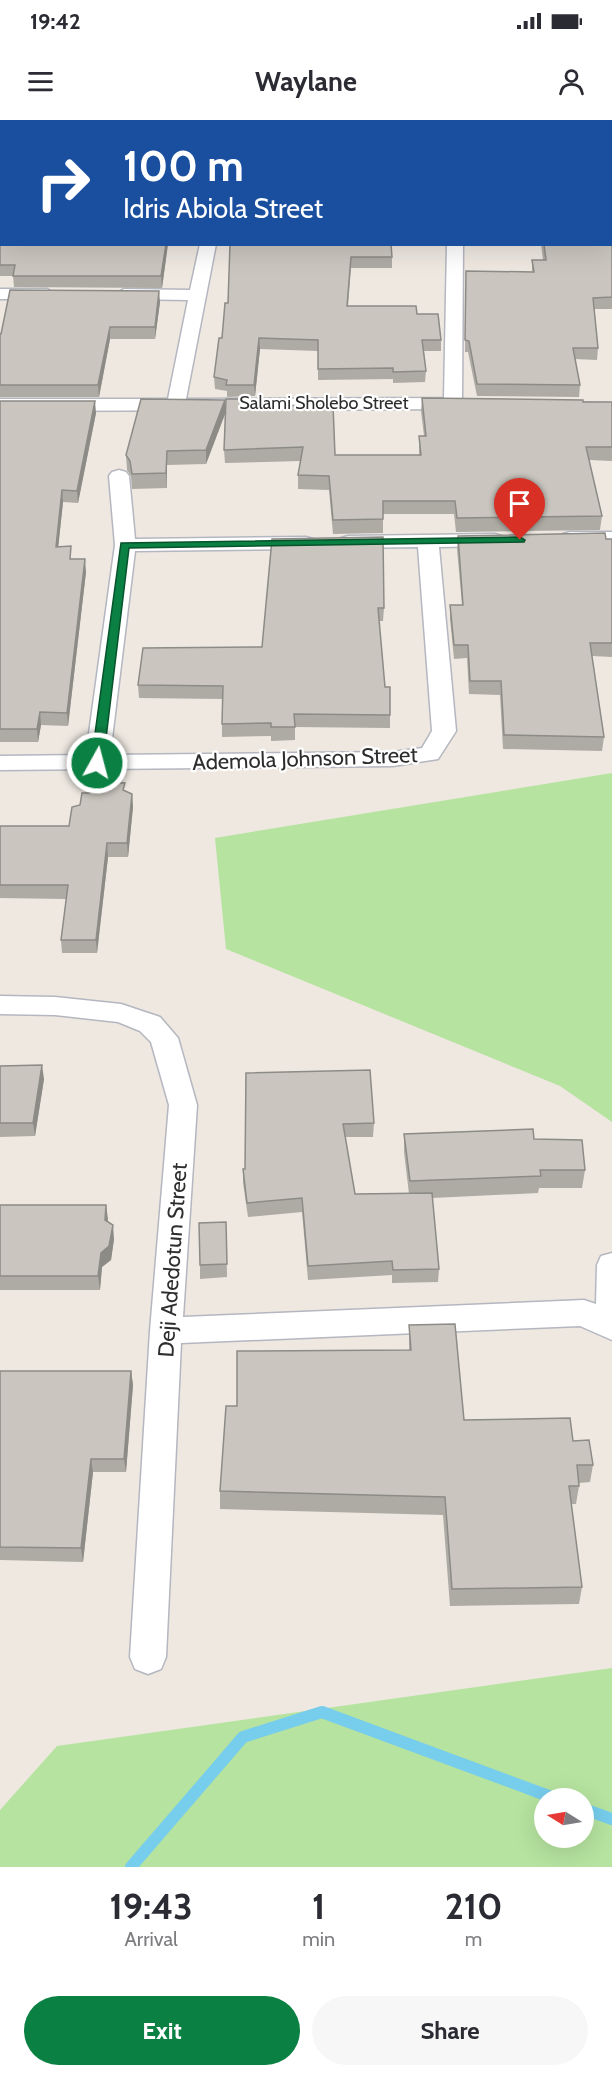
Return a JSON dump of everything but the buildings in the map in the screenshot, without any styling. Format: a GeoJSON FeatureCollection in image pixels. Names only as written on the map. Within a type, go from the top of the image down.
{"type":"FeatureCollection","features":[{"type":"Feature","properties":{"kind":"street"},"geometry":{"type":"LineString","coordinates":[[176,404],[208,246]]}},
{"type":"Feature","properties":{"kind":"street"},"geometry":{"type":"LineString","coordinates":[[453,403],[455,246]]}},
{"type":"Feature","properties":{"kind":"street"},"geometry":{"type":"LineString","coordinates":[[0,294],[58,294]]}},
{"type":"Feature","properties":{"kind":"street"},"geometry":{"type":"LineString","coordinates":[[105,294],[198,295]]}},
{"type":"Feature","properties":{"kind":"street","name":"Salami Sholebo Street"},"geometry":{"type":"LineString","coordinates":[[0,405],[476,403]]}},
{"type":"Feature","properties":{"kind":"street"},"geometry":{"type":"LineString","coordinates":[[97,763],[124,545],[119,476]]}},
{"type":"Feature","properties":{"kind":"street"},"geometry":{"type":"LineString","coordinates":[[554,539],[612,538]]}},
{"type":"Feature","properties":{"kind":"street"},"geometry":{"type":"LineString","coordinates":[[124,545],[518,540],[148,545]]}},
{"type":"Feature","properties":{"kind":"street","name":"Ademola Johnson Street"},"geometry":{"type":"LineString","coordinates":[[0,763],[393,759],[430,754],[444,731],[428,542]]}},
{"type":"Feature","properties":{"kind":"street","name":"Deji Adedotun Street"},"geometry":{"type":"LineString","coordinates":[[0,1005],[55,1006],[121,1013],[150,1024],[164,1038],[183,1105],[166,1330],[148,1657]]}},
{"type":"Feature","properties":{"kind":"street"},"geometry":{"type":"LineString","coordinates":[[166,1330],[584,1313],[612,1326],[612,1265]]}},
{"type":"Feature","properties":{"kind":"green space"},"geometry":{"type":"Polygon","coordinates":[[[612,773],[612,1122],[560,1086],[226,949],[215,838],[612,773]]]}},
{"type":"Feature","properties":{"kind":"green space"},"geometry":{"type":"Polygon","coordinates":[[[612,1668],[612,1867],[0,1867],[0,1810],[57,1746],[612,1668]]]}},
{"type":"Feature","properties":{"kind":"waterway"},"geometry":{"type":"LineString","coordinates":[[131,1867],[243,1737],[322,1712],[534,1791]]}},
{"type":"Feature","properties":{"kind":"waterway"},"geometry":{"type":"LineString","coordinates":[[594,1813],[612,1819]]}},
{"type":"Feature","properties":{"kind":"route"},"geometry":{"type":"LineString","coordinates":[[97,763],[124,545],[520,540]]}}]}
